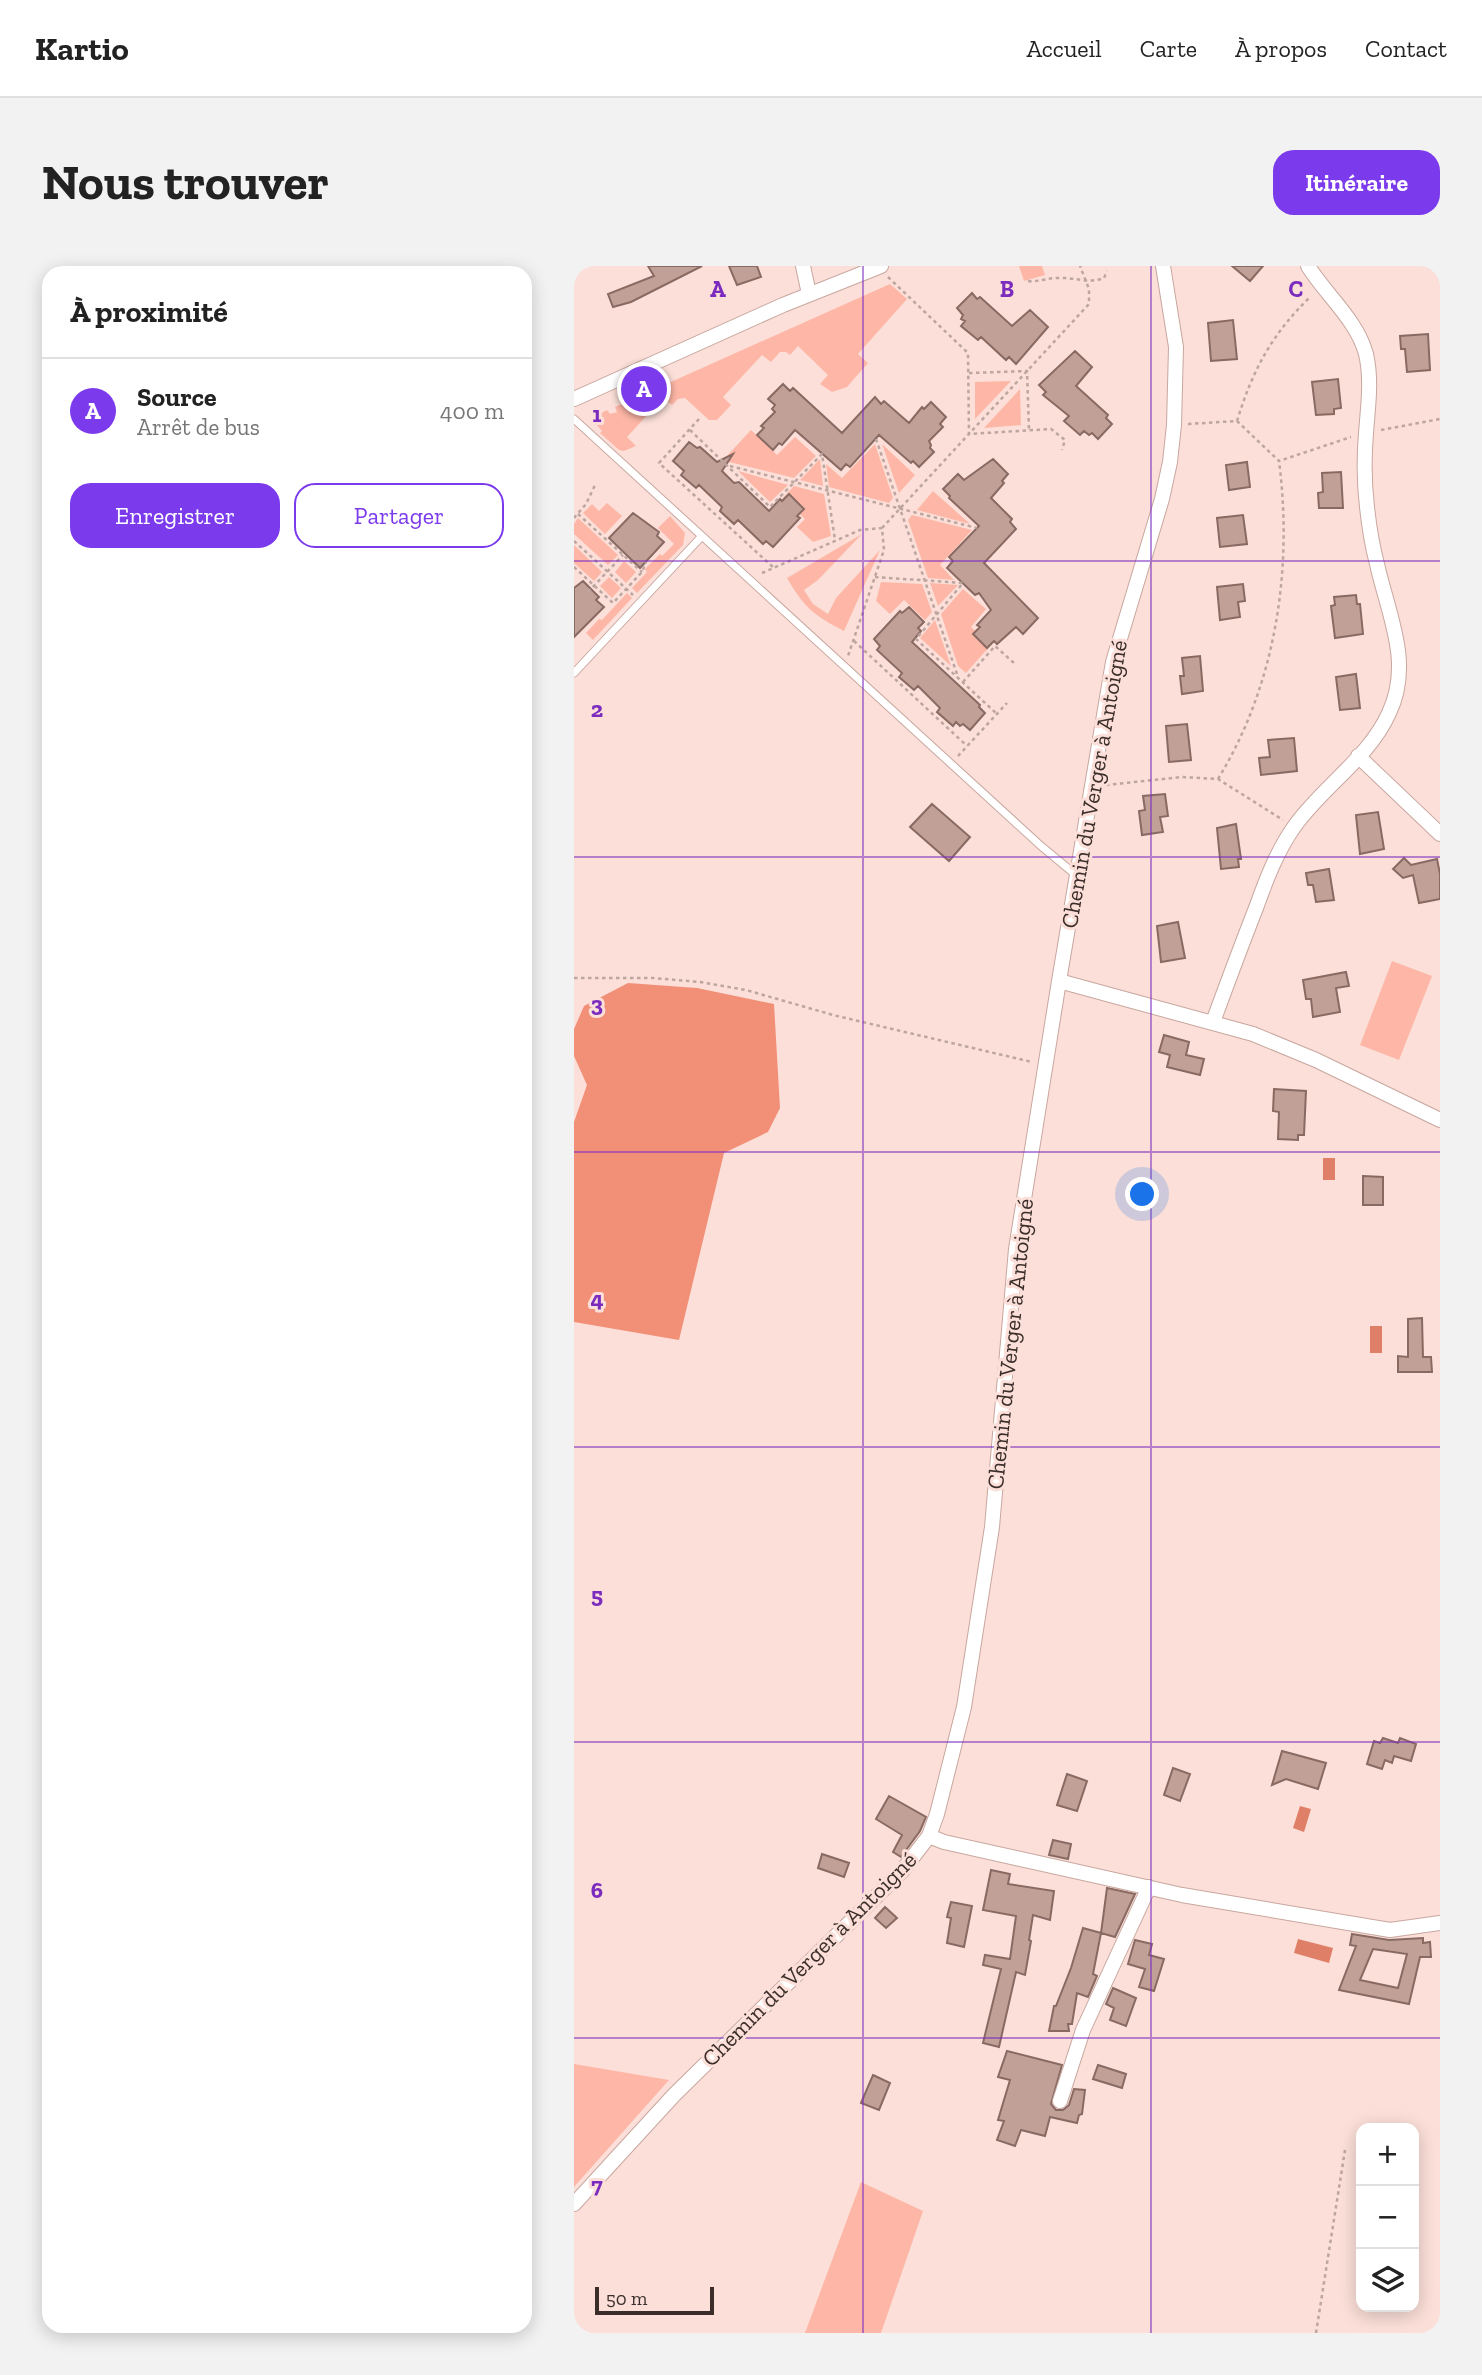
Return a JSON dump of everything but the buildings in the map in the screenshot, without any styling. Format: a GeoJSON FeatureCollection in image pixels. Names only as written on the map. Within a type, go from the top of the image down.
{"type":"FeatureCollection","features":[{"type":"Feature","properties":{"kind":"street"},"geometry":{"type":"LineString","coordinates":[[803,266],[809,294]]}},
{"type":"Feature","properties":{"kind":"street"},"geometry":{"type":"LineString","coordinates":[[574,399],[809,294],[881,266]]}},
{"type":"Feature","properties":{"kind":"street","name":"Chemin du Verger à Antoigné"},"geometry":{"type":"LineString","coordinates":[[574,2204],[681,2087],[902,1871],[929,1836],[937,1814],[964,1707],[975,1649],[995,1489],[1010,1295],[1113,662],[1163,499],[1174,425],[1176,347],[1163,266]]}},
{"type":"Feature","properties":{"kind":"street"},"geometry":{"type":"LineString","coordinates":[[1213,1022],[1267,879],[1294,827],[1381,729],[1390,713],[1400,676],[1400,657],[1371,535],[1365,469],[1370,376],[1365,351],[1357,331],[1308,266]]}},
{"type":"Feature","properties":{"kind":"street"},"geometry":{"type":"LineString","coordinates":[[1358,756],[1440,834]]}},
{"type":"Feature","properties":{"kind":"street"},"geometry":{"type":"LineString","coordinates":[[1059,981],[1253,1034],[1316,1060],[1440,1120]]}},
{"type":"Feature","properties":{"kind":"street"},"geometry":{"type":"LineString","coordinates":[[929,1836],[1182,1895],[1390,1930],[1440,1923]]}},
{"type":"Feature","properties":{"kind":"street"},"geometry":{"type":"LineString","coordinates":[[1060,2101],[1083,2030],[1149,1887]]}},
{"type":"Feature","properties":{"kind":"lane"},"geometry":{"type":"LineString","coordinates":[[574,419],[1041,846],[1078,876]]}},
{"type":"Feature","properties":{"kind":"lane"},"geometry":{"type":"LineString","coordinates":[[574,673],[702,536]]}},
{"type":"Feature","properties":{"kind":"path"},"geometry":{"type":"LineString","coordinates":[[881,266],[892,283],[968,353],[969,434]]}},
{"type":"Feature","properties":{"kind":"path"},"geometry":{"type":"LineString","coordinates":[[749,579],[860,530],[882,528],[1089,304],[1089,289],[1080,266]]}},
{"type":"Feature","properties":{"kind":"path"},"geometry":{"type":"LineString","coordinates":[[1028,281],[1054,278],[1094,282],[1104,278],[1107,271]]}},
{"type":"Feature","properties":{"kind":"path"},"geometry":{"type":"LineString","coordinates":[[1237,421],[1253,375],[1272,340],[1289,317],[1321,286]]}},
{"type":"Feature","properties":{"kind":"path"},"geometry":{"type":"LineString","coordinates":[[969,373],[1027,371]]}},
{"type":"Feature","properties":{"kind":"path"},"geometry":{"type":"LineString","coordinates":[[1027,371],[1028,430]]}},
{"type":"Feature","properties":{"kind":"path"},"geometry":{"type":"LineString","coordinates":[[699,419],[659,463],[774,568]]}},
{"type":"Feature","properties":{"kind":"path"},"geometry":{"type":"LineString","coordinates":[[1279,461],[1366,433],[1440,419]]}},
{"type":"Feature","properties":{"kind":"path"},"geometry":{"type":"LineString","coordinates":[[1174,425],[1237,421],[1279,461],[1284,500],[1283,553],[1275,632],[1257,699],[1244,732],[1218,779]]}},
{"type":"Feature","properties":{"kind":"path"},"geometry":{"type":"LineString","coordinates":[[969,434],[1051,429],[1065,440],[1062,450]]}},
{"type":"Feature","properties":{"kind":"path"},"geometry":{"type":"LineString","coordinates":[[690,430],[770,507],[822,453],[835,542]]}},
{"type":"Feature","properties":{"kind":"path"},"geometry":{"type":"LineString","coordinates":[[876,439],[961,681]]}},
{"type":"Feature","properties":{"kind":"path"},"geometry":{"type":"LineString","coordinates":[[727,466],[977,528]]}},
{"type":"Feature","properties":{"kind":"path"},"geometry":{"type":"LineString","coordinates":[[574,518],[586,504],[596,483]]}},
{"type":"Feature","properties":{"kind":"path"},"geometry":{"type":"LineString","coordinates":[[578,514],[642,572]]}},
{"type":"Feature","properties":{"kind":"path"},"geometry":{"type":"LineString","coordinates":[[844,666],[884,550],[882,528]]}},
{"type":"Feature","properties":{"kind":"path"},"geometry":{"type":"LineString","coordinates":[[574,541],[641,602]]}},
{"type":"Feature","properties":{"kind":"path"},"geometry":{"type":"LineString","coordinates":[[588,592],[624,555]]}},
{"type":"Feature","properties":{"kind":"path"},"geometry":{"type":"LineString","coordinates":[[574,567],[613,603],[642,572],[646,562]]}},
{"type":"Feature","properties":{"kind":"path"},"geometry":{"type":"LineString","coordinates":[[874,577],[963,583],[916,639],[997,714]]}},
{"type":"Feature","properties":{"kind":"path"},"geometry":{"type":"LineString","coordinates":[[853,641],[967,746]]}},
{"type":"Feature","properties":{"kind":"path"},"geometry":{"type":"LineString","coordinates":[[961,681],[995,646],[1014,663]]}},
{"type":"Feature","properties":{"kind":"path"},"geometry":{"type":"LineString","coordinates":[[951,763],[1007,703]]}},
{"type":"Feature","properties":{"kind":"path"},"geometry":{"type":"LineString","coordinates":[[1092,787],[1182,777],[1218,779],[1294,827]]}},
{"type":"Feature","properties":{"kind":"path"},"geometry":{"type":"LineString","coordinates":[[574,978],[653,978],[701,982],[746,990],[833,1015],[1046,1065]]}},
{"type":"Feature","properties":{"kind":"path"},"geometry":{"type":"LineString","coordinates":[[1316,2333],[1345,2150]]}},
{"type":"Feature","properties":{"kind":"shaded area"},"geometry":{"type":"Polygon","coordinates":[[[1019,266],[1042,266],[1045,275],[1024,281],[1019,266]]]}},
{"type":"Feature","properties":{"kind":"shaded area"},"geometry":{"type":"Polygon","coordinates":[[[890,284],[907,299],[858,354],[868,363],[847,387],[832,392],[820,384],[828,375],[798,346],[790,355],[780,352],[771,362],[762,355],[723,397],[731,405],[717,420],[709,420],[685,398],[678,399],[672,405],[663,398],[627,437],[636,446],[624,451],[619,450],[600,433],[602,431],[595,423],[596,416],[607,410],[610,414],[617,412],[615,407],[890,284]]]}},
{"type":"Feature","properties":{"kind":"shaded area"},"geometry":{"type":"Polygon","coordinates":[[[1011,381],[975,419],[975,382],[1011,381]]]}},
{"type":"Feature","properties":{"kind":"shaded area"},"geometry":{"type":"Polygon","coordinates":[[[1020,389],[1021,425],[984,428],[1020,389]]]}},
{"type":"Feature","properties":{"kind":"shaded area"},"geometry":{"type":"Polygon","coordinates":[[[751,430],[777,455],[795,437],[816,456],[794,478],[729,462],[725,458],[751,430]]]}},
{"type":"Feature","properties":{"kind":"shaded area"},"geometry":{"type":"Polygon","coordinates":[[[875,444],[893,498],[889,503],[829,487],[826,464],[842,478],[875,444]]]}},
{"type":"Feature","properties":{"kind":"shaded area"},"geometry":{"type":"Polygon","coordinates":[[[882,444],[915,475],[899,493],[882,444]]]}},
{"type":"Feature","properties":{"kind":"shaded area"},"geometry":{"type":"Polygon","coordinates":[[[820,459],[823,486],[800,480],[820,459]]]}},
{"type":"Feature","properties":{"kind":"shaded area"},"geometry":{"type":"Polygon","coordinates":[[[738,471],[788,485],[770,502],[738,471]]]}},
{"type":"Feature","properties":{"kind":"shaded area"},"geometry":{"type":"Polygon","coordinates":[[[794,486],[824,494],[831,536],[813,542],[797,527],[805,519],[783,498],[794,486]]]}},
{"type":"Feature","properties":{"kind":"shaded area"},"geometry":{"type":"Polygon","coordinates":[[[933,491],[970,524],[917,510],[933,491]]]}},
{"type":"Feature","properties":{"kind":"shaded area"},"geometry":{"type":"Polygon","coordinates":[[[607,503],[622,516],[605,534],[583,513],[592,504],[599,511],[607,503]]]}},
{"type":"Feature","properties":{"kind":"shaded area"},"geometry":{"type":"Polygon","coordinates":[[[912,515],[972,530],[940,565],[954,580],[928,578],[908,520],[912,515]]]}},
{"type":"Feature","properties":{"kind":"shaded area"},"geometry":{"type":"Polygon","coordinates":[[[670,516],[685,533],[683,545],[637,593],[632,588],[647,572],[645,569],[674,544],[658,528],[670,516]]]}},
{"type":"Feature","properties":{"kind":"shaded area"},"geometry":{"type":"Polygon","coordinates":[[[578,518],[618,555],[608,565],[574,534],[574,524],[578,518]]]}},
{"type":"Feature","properties":{"kind":"shaded area"},"geometry":{"type":"Polygon","coordinates":[[[862,534],[818,580],[804,590],[813,604],[828,614],[836,598],[880,550],[844,631],[810,609],[787,578],[862,534]]]}},
{"type":"Feature","properties":{"kind":"shaded area"},"geometry":{"type":"Polygon","coordinates":[[[574,545],[602,572],[594,581],[574,563],[574,545]]]}},
{"type":"Feature","properties":{"kind":"shaded area"},"geometry":{"type":"Polygon","coordinates":[[[624,561],[636,572],[626,583],[615,572],[624,561]]]}},
{"type":"Feature","properties":{"kind":"shaded area"},"geometry":{"type":"Polygon","coordinates":[[[609,577],[621,588],[612,598],[600,586],[609,577]]]}},
{"type":"Feature","properties":{"kind":"shaded area"},"geometry":{"type":"Polygon","coordinates":[[[881,582],[922,584],[932,612],[925,620],[904,600],[890,614],[876,601],[881,582]]]}},
{"type":"Feature","properties":{"kind":"shaded area"},"geometry":{"type":"Polygon","coordinates":[[[930,583],[958,585],[938,606],[930,583]]]}},
{"type":"Feature","properties":{"kind":"shaded area"},"geometry":{"type":"Polygon","coordinates":[[[963,589],[986,609],[971,627],[991,645],[966,673],[958,666],[941,614],[963,589]]]}},
{"type":"Feature","properties":{"kind":"shaded area"},"geometry":{"type":"Polygon","coordinates":[[[627,593],[632,598],[593,640],[586,633],[627,593]]]}},
{"type":"Feature","properties":{"kind":"shaded area"},"geometry":{"type":"Polygon","coordinates":[[[935,620],[951,666],[920,638],[935,620]]]}},
{"type":"Feature","properties":{"kind":"shaded area"},"geometry":{"type":"Polygon","coordinates":[[[1392,961],[1432,976],[1399,1060],[1360,1045],[1392,961]]]}},
{"type":"Feature","properties":{"kind":"shaded area"},"geometry":{"type":"Polygon","coordinates":[[[628,983],[697,988],[774,1004],[780,1108],[768,1132],[724,1153],[679,1340],[574,1322],[574,1122],[587,1085],[574,1056],[574,1029],[584,1006],[628,983]]]}},
{"type":"Feature","properties":{"kind":"shaded area"},"geometry":{"type":"Polygon","coordinates":[[[1323,1158],[1335,1158],[1335,1180],[1323,1180],[1323,1158]]]}},
{"type":"Feature","properties":{"kind":"shaded area"},"geometry":{"type":"Polygon","coordinates":[[[1370,1326],[1382,1326],[1382,1353],[1370,1353],[1370,1326]]]}},
{"type":"Feature","properties":{"kind":"shaded area"},"geometry":{"type":"Polygon","coordinates":[[[1300,1806],[1311,1809],[1304,1832],[1293,1828],[1300,1806]]]}},
{"type":"Feature","properties":{"kind":"shaded area"},"geometry":{"type":"Polygon","coordinates":[[[1298,1939],[1333,1948],[1329,1963],[1294,1953],[1298,1939]]]}},
{"type":"Feature","properties":{"kind":"shaded area"},"geometry":{"type":"Polygon","coordinates":[[[574,2064],[669,2080],[574,2187],[574,2064]]]}},
{"type":"Feature","properties":{"kind":"shaded area"},"geometry":{"type":"Polygon","coordinates":[[[861,2182],[923,2211],[881,2333],[805,2333],[861,2182]]]}},
{"type":"Feature","properties":{"kind":"place","name":"Source"},"geometry":{"type":"Point","coordinates":[644,389]}}]}
